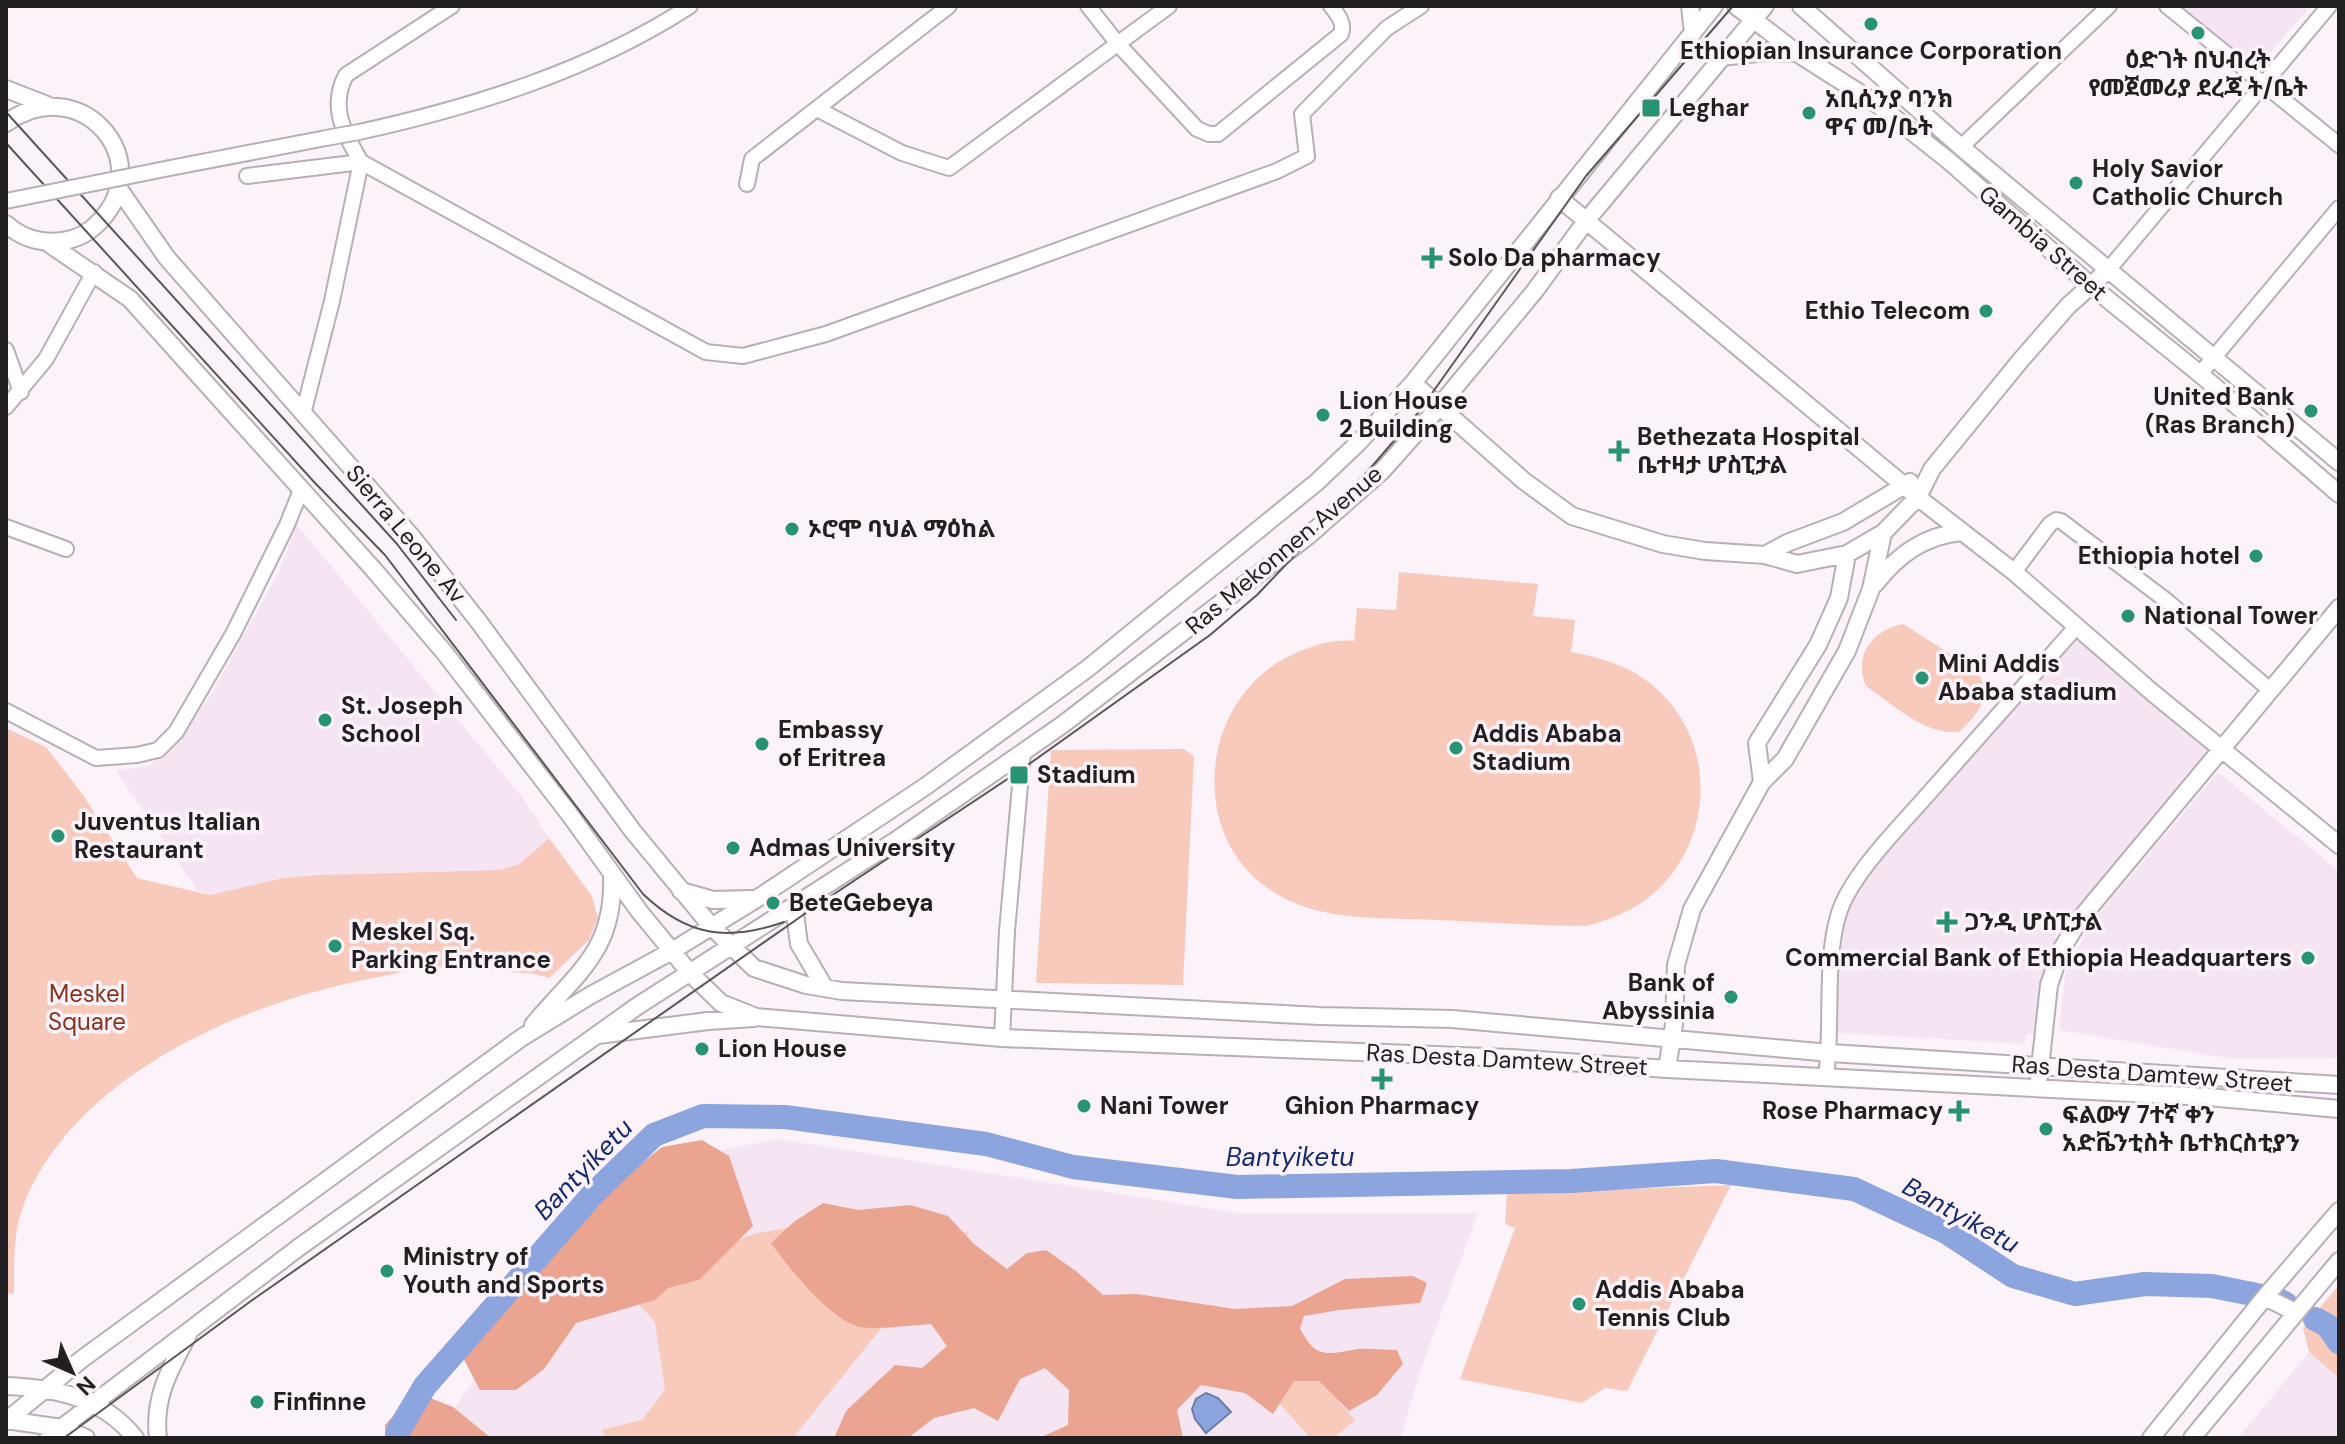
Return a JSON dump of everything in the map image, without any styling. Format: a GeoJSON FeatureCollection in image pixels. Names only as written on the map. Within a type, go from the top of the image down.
{"type":"FeatureCollection","features":[{"type":"Feature","properties":{"kind":"main road"},"geometry":{"type":"LineString","coordinates":[[1690,6],[1693,33]]}},
{"type":"Feature","properties":{"kind":"main road","name":"Ras Mekonnen Avenue"},"geometry":{"type":"LineString","coordinates":[[521,1038],[758,898],[926,786],[1087,669],[1317,482],[1413,383],[1714,6]]}},
{"type":"Feature","properties":{"kind":"main road","name":"Gambia Street"},"geometry":{"type":"LineString","coordinates":[[1736,6],[1797,53],[1877,104],[1937,151],[2090,285],[2200,374],[2339,494]]}},
{"type":"Feature","properties":{"kind":"main road","name":"Ras Mekonnen Avenue"},"geometry":{"type":"LineString","coordinates":[[55,1433],[298,1248],[597,1035],[895,841],[1023,752],[1168,646],[1324,523],[1382,471],[1439,405],[1542,282],[1586,221],[1765,6]]}},
{"type":"Feature","properties":{"kind":"main road","name":"Gambia Street"},"geometry":{"type":"LineString","coordinates":[[1801,6],[1817,14],[1961,147],[2339,462]]}},
{"type":"Feature","properties":{"kind":"main road"},"geometry":{"type":"LineString","coordinates":[[1721,57],[1766,52],[1797,53]]}},
{"type":"Feature","properties":{"kind":"main road"},"geometry":{"type":"LineString","coordinates":[[6,89],[47,105],[72,108],[95,120],[111,139],[120,163],[119,189],[110,211],[93,229],[72,240],[48,243]]}},
{"type":"Feature","properties":{"kind":"main road"},"geometry":{"type":"LineString","coordinates":[[6,123],[26,110],[47,105]]}},
{"type":"Feature","properties":{"kind":"main road","name":"Sierra Leone Av"},"geometry":{"type":"LineString","coordinates":[[119,189],[167,258],[412,537],[470,609],[632,830],[711,926]]}},
{"type":"Feature","properties":{"kind":"main road"},"geometry":{"type":"LineString","coordinates":[[1559,198],[1918,497],[2014,572],[2339,845]]}},
{"type":"Feature","properties":{"kind":"main road","name":"Ras Desta Damtew Street"},"geometry":{"type":"LineString","coordinates":[[6,224],[19,235],[48,243],[130,299],[444,652],[690,973],[721,1003],[756,1017],[1002,1038],[1511,1058],[2208,1097],[2339,1109]]}},
{"type":"Feature","properties":{"kind":"main road"},"geometry":{"type":"LineString","coordinates":[[1413,383],[1524,481],[1572,516],[1663,544],[1705,551],[1765,555],[1797,564],[1847,554],[1883,533],[1918,497],[1932,469],[2020,361],[2090,285],[2109,269]]}},
{"type":"Feature","properties":{"kind":"main road"},"geometry":{"type":"LineString","coordinates":[[1765,555],[1787,543],[1843,522],[1932,469]]}},
{"type":"Feature","properties":{"kind":"main road"},"geometry":{"type":"LineString","coordinates":[[1871,589],[1900,556],[1919,543],[1942,534],[1961,532]]}},
{"type":"Feature","properties":{"kind":"main road"},"geometry":{"type":"LineString","coordinates":[[1667,1069],[1674,1024],[1676,965],[1692,909],[1762,782],[1785,759],[1847,651],[1871,589],[1883,533]]}},
{"type":"Feature","properties":{"kind":"main road"},"geometry":{"type":"LineString","coordinates":[[1762,782],[1757,743],[1818,645],[1839,598],[1847,554]]}},
{"type":"Feature","properties":{"kind":"main road"},"geometry":{"type":"LineString","coordinates":[[2037,1089],[2049,985],[2061,950],[2080,919],[2339,608]]}},
{"type":"Feature","properties":{"kind":"main road"},"geometry":{"type":"LineString","coordinates":[[6,1420],[44,1388],[275,1216],[521,1038],[596,952],[611,917],[612,874]]}},
{"type":"Feature","properties":{"kind":"main road"},"geometry":{"type":"LineString","coordinates":[[681,891],[713,900],[758,898]]}},
{"type":"Feature","properties":{"kind":"main road"},"geometry":{"type":"LineString","coordinates":[[794,906],[799,944],[825,988]]}},
{"type":"Feature","properties":{"kind":"main road","name":"Ras Desta Damtew Street"},"geometry":{"type":"LineString","coordinates":[[711,926],[754,968],[825,988],[1320,1016],[1452,1019],[1830,1053],[2339,1085]]}},
{"type":"Feature","properties":{"kind":"main road"},"geometry":{"type":"LineString","coordinates":[[597,1035],[756,1017]]}},
{"type":"Feature","properties":{"kind":"main road"},"geometry":{"type":"LineString","coordinates":[[2151,1438],[2339,1211]]}},
{"type":"Feature","properties":{"kind":"main road"},"geometry":{"type":"LineString","coordinates":[[2192,1438],[2339,1261]]}},
{"type":"Feature","properties":{"kind":"main road"},"geometry":{"type":"LineString","coordinates":[[2269,1293],[2292,1317]]}},
{"type":"Feature","properties":{"kind":"main road"},"geometry":{"type":"LineString","coordinates":[[158,1438],[157,1404],[164,1380],[191,1330]]}},
{"type":"Feature","properties":{"kind":"main road"},"geometry":{"type":"LineString","coordinates":[[6,1386],[44,1388],[96,1403],[135,1438]]}},
{"type":"Feature","properties":{"kind":"main road"},"geometry":{"type":"LineString","coordinates":[[6,1420],[86,1438]]}},
{"type":"Feature","properties":{"kind":"street"},"geometry":{"type":"LineString","coordinates":[[452,6],[346,75],[338,90],[338,105],[345,135],[361,162],[706,352],[743,356],[826,334],[1277,171],[1307,156],[1302,114],[1387,28],[1421,6]]}},
{"type":"Feature","properties":{"kind":"street"},"geometry":{"type":"LineString","coordinates":[[6,201],[441,114],[526,85],[649,33],[690,6]]}},
{"type":"Feature","properties":{"kind":"street"},"geometry":{"type":"LineString","coordinates":[[747,184],[752,159],[949,6]]}},
{"type":"Feature","properties":{"kind":"street"},"geometry":{"type":"LineString","coordinates":[[1088,6],[1118,44],[1197,129],[1209,134],[1218,134],[1341,34],[1340,18],[1331,6]]}},
{"type":"Feature","properties":{"kind":"street"},"geometry":{"type":"LineString","coordinates":[[817,109],[902,153],[949,168],[1169,6]]}},
{"type":"Feature","properties":{"kind":"street"},"geometry":{"type":"LineString","coordinates":[[1961,147],[2109,6]]}},
{"type":"Feature","properties":{"kind":"street"},"geometry":{"type":"LineString","coordinates":[[2167,6],[2339,145]]}},
{"type":"Feature","properties":{"kind":"street"},"geometry":{"type":"LineString","coordinates":[[2109,269],[2329,6]]}},
{"type":"Feature","properties":{"kind":"street"},"geometry":{"type":"LineString","coordinates":[[247,176],[361,162]]}},
{"type":"Feature","properties":{"kind":"street"},"geometry":{"type":"LineString","coordinates":[[303,414],[332,301],[361,162]]}},
{"type":"Feature","properties":{"kind":"street"},"geometry":{"type":"LineString","coordinates":[[2200,374],[2339,208]]}},
{"type":"Feature","properties":{"kind":"street"},"geometry":{"type":"LineString","coordinates":[[6,407],[46,359],[94,272]]}},
{"type":"Feature","properties":{"kind":"street"},"geometry":{"type":"LineString","coordinates":[[6,350],[21,392]]}},
{"type":"Feature","properties":{"kind":"street"},"geometry":{"type":"LineString","coordinates":[[6,711],[96,758],[158,750],[176,732],[233,634],[301,490]]}},
{"type":"Feature","properties":{"kind":"street"},"geometry":{"type":"LineString","coordinates":[[2014,572],[2050,524],[2061,521],[2167,601],[2270,690]]}},
{"type":"Feature","properties":{"kind":"street"},"geometry":{"type":"LineString","coordinates":[[6,527],[66,549]]}},
{"type":"Feature","properties":{"kind":"street"},"geometry":{"type":"LineString","coordinates":[[1826,1077],[1830,1053],[1833,932],[1840,909],[1855,882],[1902,823],[2076,627]]}},
{"type":"Feature","properties":{"kind":"street"},"geometry":{"type":"LineString","coordinates":[[1002,1038],[1023,752]]}},
{"type":"Feature","properties":{"kind":"shaded area"},"geometry":{"type":"Polygon","coordinates":[[[2181,6],[2303,6],[2307,10],[2256,69],[2181,6]]]}},
{"type":"Feature","properties":{"kind":"shaded area","name":"St. Joseph School"},"geometry":{"type":"Polygon","coordinates":[[[297,525],[522,797],[549,838],[519,864],[501,870],[283,878],[210,895],[197,890],[116,771],[151,765],[175,744],[211,695],[279,571],[297,525]]]}},
{"type":"Feature","properties":{"kind":"shaded area"},"geometry":{"type":"Polygon","coordinates":[[[2076,627],[2221,749],[2056,934],[2044,1034],[2026,1034],[2025,1044],[1820,1032],[1832,910],[1928,781],[1934,786],[2076,627]]]}},
{"type":"Feature","properties":{"kind":"shaded area"},"geometry":{"type":"Polygon","coordinates":[[[2218,772],[2339,871],[2339,1058],[2233,1059],[2059,1030],[2065,976],[2090,924],[2218,772]]]}},
{"type":"Feature","properties":{"kind":"shaded area"},"geometry":{"type":"Polygon","coordinates":[[[778,1139],[1237,1213],[1478,1213],[1419,1374],[1401,1438],[433,1438],[514,1325],[666,1161],[778,1139]]]}},
{"type":"Feature","properties":{"kind":"shaded area"},"geometry":{"type":"Polygon","coordinates":[[[702,1140],[729,1156],[753,1226],[699,1280],[668,1288],[655,1300],[576,1323],[544,1369],[516,1390],[480,1390],[461,1354],[489,1321],[525,1267],[615,1184],[662,1147],[702,1140]]]}},
{"type":"Feature","properties":{"kind":"shaded area"},"geometry":{"type":"Polygon","coordinates":[[[823,1203],[858,1210],[910,1205],[948,1216],[974,1244],[1007,1269],[1027,1253],[1046,1250],[1103,1295],[1137,1294],[1235,1309],[1292,1306],[1345,1279],[1413,1276],[1427,1283],[1420,1303],[1304,1316],[1300,1328],[1317,1350],[1330,1353],[1363,1349],[1397,1350],[1403,1364],[1377,1395],[1349,1411],[1319,1381],[1294,1381],[1273,1414],[1245,1393],[1201,1385],[1177,1410],[1183,1438],[1039,1438],[1068,1425],[1069,1390],[1045,1368],[1020,1379],[998,1421],[974,1408],[934,1418],[908,1438],[834,1438],[846,1411],[895,1365],[922,1368],[947,1346],[931,1324],[881,1328],[856,1326],[833,1312],[798,1277],[771,1243],[795,1221],[823,1203]]]}},
{"type":"Feature","properties":{"kind":"shaded area"},"geometry":{"type":"Polygon","coordinates":[[[2309,1352],[2339,1378],[2339,1438],[2238,1438],[2309,1352]]]}},
{"type":"Feature","properties":{"kind":"shaded area"},"geometry":{"type":"Polygon","coordinates":[[[415,1392],[453,1407],[491,1438],[386,1438],[385,1425],[415,1392]]]}},
{"type":"Feature","properties":{"kind":"green space","name":"Addis Ababa Stadium"},"geometry":{"type":"Polygon","coordinates":[[[1399,572],[1538,584],[1533,616],[1575,620],[1571,652],[1604,660],[1635,673],[1662,694],[1682,719],[1694,748],[1700,779],[1699,810],[1691,840],[1675,869],[1646,900],[1622,914],[1587,926],[1357,917],[1300,905],[1282,897],[1250,873],[1228,843],[1217,808],[1215,771],[1222,735],[1238,702],[1263,673],[1296,653],[1325,643],[1354,641],[1357,608],[1396,610],[1399,572]]]}},
{"type":"Feature","properties":{"kind":"green space","name":"Mini Addis Ababa stadium"},"geometry":{"type":"Polygon","coordinates":[[[1903,624],[1977,671],[1982,680],[1982,704],[1959,732],[1946,732],[1922,724],[1866,686],[1862,664],[1868,646],[1882,632],[1903,624]]]}},
{"type":"Feature","properties":{"kind":"green space","name":"Meskel Square"},"geometry":{"type":"Polygon","coordinates":[[[6,728],[46,747],[83,795],[137,878],[210,895],[283,878],[500,870],[519,864],[549,838],[592,896],[598,918],[589,940],[549,978],[462,967],[408,971],[328,988],[275,1004],[172,1050],[125,1080],[83,1116],[49,1157],[20,1214],[15,1248],[14,1294],[6,1293],[6,728]]]}},
{"type":"Feature","properties":{"kind":"green space"},"geometry":{"type":"Polygon","coordinates":[[[1184,749],[1194,756],[1183,985],[1036,983],[1051,750],[1184,749]]]}},
{"type":"Feature","properties":{"kind":"green space","name":"Addis Ababa Tennis Club"},"geometry":{"type":"Polygon","coordinates":[[[1731,1185],[1627,1391],[1605,1388],[1582,1403],[1460,1379],[1515,1228],[1505,1224],[1507,1194],[1731,1185]]]}},
{"type":"Feature","properties":{"kind":"green space"},"geometry":{"type":"Polygon","coordinates":[[[866,1212],[969,1233],[900,1326],[883,1326],[793,1438],[607,1438],[601,1430],[642,1420],[665,1390],[655,1322],[638,1303],[683,1261],[754,1234],[866,1212]]]}},
{"type":"Feature","properties":{"kind":"green space"},"geometry":{"type":"Polygon","coordinates":[[[2339,1285],[2339,1378],[2309,1352],[2303,1328],[2339,1285]]]}},
{"type":"Feature","properties":{"kind":"green space"},"geometry":{"type":"Polygon","coordinates":[[[1298,1356],[1355,1420],[1334,1438],[1310,1438],[1264,1386],[1298,1356]]]}},
{"type":"Feature","properties":{"kind":"water"},"geometry":{"type":"Polygon","coordinates":[[[1206,1393],[1218,1398],[1231,1412],[1206,1433],[1195,1419],[1192,1409],[1196,1399],[1206,1393]]]}},
{"type":"Feature","properties":{"kind":"waterway","name":"Bantyiketu"},"geometry":{"type":"LineString","coordinates":[[398,1438],[397,1433],[425,1386],[593,1194],[654,1135],[703,1116],[785,1117],[986,1144],[1073,1167],[1237,1187],[1571,1181],[1716,1171],[1854,1189],[1946,1232],[2013,1276],[2075,1294],[2145,1284],[2212,1286],[2277,1299],[2286,1304]]}},
{"type":"Feature","properties":{"kind":"waterway","name":"Bantyiketu"},"geometry":{"type":"LineString","coordinates":[[2315,1319],[2327,1325],[2339,1342]]}},
{"type":"Feature","properties":{"kind":"tram line"},"geometry":{"type":"LineString","coordinates":[[64,1438],[251,1301],[813,908],[1018,772],[1210,635],[1257,595],[1418,413],[1586,176],[1733,6]]}},
{"type":"Feature","properties":{"kind":"tram line"},"geometry":{"type":"LineString","coordinates":[[6,112],[397,544],[456,620]]}},
{"type":"Feature","properties":{"kind":"tram line"},"geometry":{"type":"LineString","coordinates":[[6,143],[315,483],[385,555],[643,894],[676,919],[709,931],[744,932],[784,922]]}},
{"type":"Feature","properties":{"kind":"place","name":"Ethiopian Insurance Corporation"},"geometry":{"type":"Point","coordinates":[1871,24]}},
{"type":"Feature","properties":{"kind":"place","name":"ዕድገት በህብረት የመጀመሪያ ደረጃ ት/ቤት"},"geometry":{"type":"Point","coordinates":[2198,33]}},
{"type":"Feature","properties":{"kind":"place","name":"Leghar"},"geometry":{"type":"Point","coordinates":[1651,108]}},
{"type":"Feature","properties":{"kind":"place","name":"አቢሲንያ ባንክ ዋና መ/ቤት"},"geometry":{"type":"Point","coordinates":[1809,113]}},
{"type":"Feature","properties":{"kind":"place","name":"Holy Savior Catholic Church"},"geometry":{"type":"Point","coordinates":[2076,183]}},
{"type":"Feature","properties":{"kind":"place","name":"Solo Da pharmacy"},"geometry":{"type":"Point","coordinates":[1432,258]}},
{"type":"Feature","properties":{"kind":"place","name":"Ethio Telecom"},"geometry":{"type":"Point","coordinates":[1986,311]}},
{"type":"Feature","properties":{"kind":"place","name":"United Bank (Ras Branch)"},"geometry":{"type":"Point","coordinates":[2311,411]}},
{"type":"Feature","properties":{"kind":"place","name":"Lion House 2 Building"},"geometry":{"type":"Point","coordinates":[1323,415]}},
{"type":"Feature","properties":{"kind":"place","name":"Bethezata Hospital ቤተዛታ ሆስፒታል"},"geometry":{"type":"Point","coordinates":[1619,451]}},
{"type":"Feature","properties":{"kind":"place","name":"ኦሮሞ ባህል ማዕከል"},"geometry":{"type":"Point","coordinates":[792,529]}},
{"type":"Feature","properties":{"kind":"place","name":"Ethiopia hotel"},"geometry":{"type":"Point","coordinates":[2256,556]}},
{"type":"Feature","properties":{"kind":"place","name":"National Tower"},"geometry":{"type":"Point","coordinates":[2128,616]}},
{"type":"Feature","properties":{"kind":"place","name":"Mini Addis Ababa stadium"},"geometry":{"type":"Point","coordinates":[1922,678]}},
{"type":"Feature","properties":{"kind":"place","name":"St. Joseph School"},"geometry":{"type":"Point","coordinates":[325,720]}},
{"type":"Feature","properties":{"kind":"place","name":"Embassy of Eritrea"},"geometry":{"type":"Point","coordinates":[762,744]}},
{"type":"Feature","properties":{"kind":"place","name":"Addis Ababa Stadium"},"geometry":{"type":"Point","coordinates":[1456,748]}},
{"type":"Feature","properties":{"kind":"place","name":"Stadium"},"geometry":{"type":"Point","coordinates":[1019,775]}},
{"type":"Feature","properties":{"kind":"place","name":"Juventus Italian Restaurant"},"geometry":{"type":"Point","coordinates":[58,836]}},
{"type":"Feature","properties":{"kind":"place","name":"Admas University"},"geometry":{"type":"Point","coordinates":[733,848]}},
{"type":"Feature","properties":{"kind":"place","name":"BeteGebeya"},"geometry":{"type":"Point","coordinates":[773,903]}},
{"type":"Feature","properties":{"kind":"place","name":"ጋንዲ ሆስፒታል"},"geometry":{"type":"Point","coordinates":[1947,922]}},
{"type":"Feature","properties":{"kind":"place","name":"Meskel Sq. Parking Entrance"},"geometry":{"type":"Point","coordinates":[335,946]}},
{"type":"Feature","properties":{"kind":"place","name":"Commercial Bank of Ethiopia Headquarters"},"geometry":{"type":"Point","coordinates":[2308,958]}},
{"type":"Feature","properties":{"kind":"place","name":"Bank of Abyssinia"},"geometry":{"type":"Point","coordinates":[1731,997]}},
{"type":"Feature","properties":{"kind":"place","name":"Lion House"},"geometry":{"type":"Point","coordinates":[702,1049]}},
{"type":"Feature","properties":{"kind":"place","name":"Ghion Pharmacy"},"geometry":{"type":"Point","coordinates":[1382,1079]}},
{"type":"Feature","properties":{"kind":"place","name":"Nani Tower"},"geometry":{"type":"Point","coordinates":[1084,1106]}},
{"type":"Feature","properties":{"kind":"place","name":"Rose Pharmacy"},"geometry":{"type":"Point","coordinates":[1959,1111]}},
{"type":"Feature","properties":{"kind":"place","name":"ፍልውሃ 7ተኛ ቀን አድቬንቲስት ቤተክርስቲያን"},"geometry":{"type":"Point","coordinates":[2046,1129]}},
{"type":"Feature","properties":{"kind":"place","name":"Ministry of Youth and Sports"},"geometry":{"type":"Point","coordinates":[387,1271]}},
{"type":"Feature","properties":{"kind":"place","name":"Addis Ababa Tennis Club"},"geometry":{"type":"Point","coordinates":[1579,1304]}},
{"type":"Feature","properties":{"kind":"place","name":"Finfinne"},"geometry":{"type":"Point","coordinates":[257,1402]}}]}
